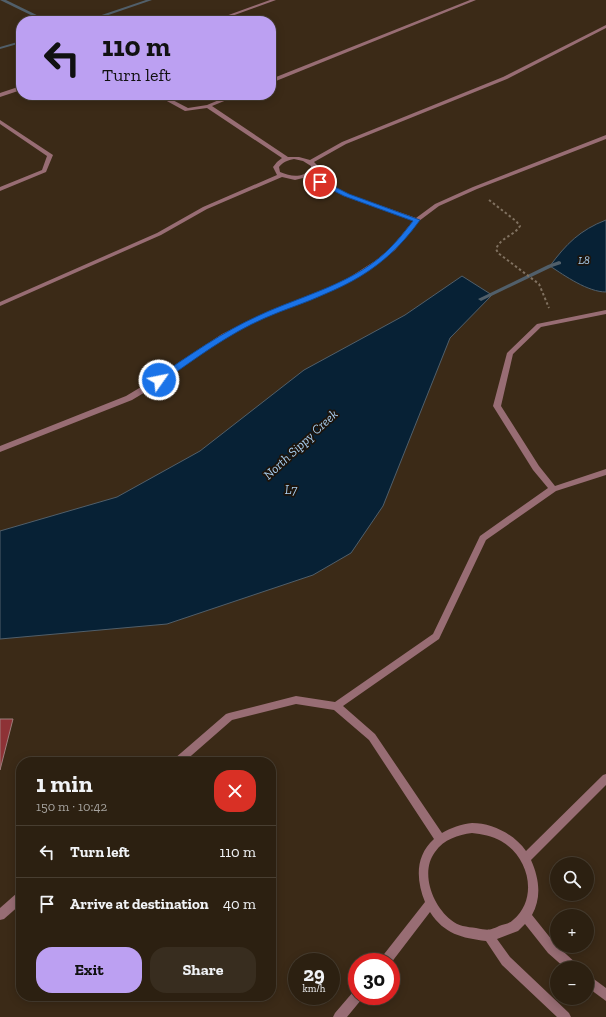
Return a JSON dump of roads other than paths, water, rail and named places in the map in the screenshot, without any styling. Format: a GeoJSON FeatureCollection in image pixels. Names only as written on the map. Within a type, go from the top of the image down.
{"type":"FeatureCollection","features":[{"type":"Feature","properties":{"kind":"street"},"geometry":{"type":"LineString","coordinates":[[228,16],[274,0]]}},
{"type":"Feature","properties":{"kind":"street"},"geometry":{"type":"LineString","coordinates":[[276,79],[474,0]]}},
{"type":"Feature","properties":{"kind":"street"},"geometry":{"type":"LineString","coordinates":[[310,162],[344,143],[505,78],[606,26]]}},
{"type":"Feature","properties":{"kind":"street"},"geometry":{"type":"LineString","coordinates":[[0,95],[16,90]]}},
{"type":"Feature","properties":{"kind":"street"},"geometry":{"type":"LineString","coordinates":[[168,100],[187,110],[208,106],[223,100]]}},
{"type":"Feature","properties":{"kind":"street"},"geometry":{"type":"LineString","coordinates":[[208,106],[287,159]]}},
{"type":"Feature","properties":{"kind":"street"},"geometry":{"type":"LineString","coordinates":[[0,122],[50,155],[44,171],[0,189]]}},
{"type":"Feature","properties":{"kind":"street"},"geometry":{"type":"LineString","coordinates":[[0,449],[129,398],[159,380],[224,335],[263,316],[324,292],[352,278],[377,262],[393,249],[417,220],[437,205],[475,188],[606,137]]}},
{"type":"Feature","properties":{"kind":"street"},"geometry":{"type":"LineString","coordinates":[[281,175],[278,173],[276,167],[278,164],[287,159],[297,158],[310,162],[314,165],[314,169],[308,176]]}},
{"type":"Feature","properties":{"kind":"street"},"geometry":{"type":"LineString","coordinates":[[0,304],[159,234],[205,208],[281,175],[295,178],[308,176],[346,195],[417,220]]}},
{"type":"Feature","properties":{"kind":"street"},"geometry":{"type":"LineString","coordinates":[[553,489],[536,468],[497,406],[510,353],[539,325],[606,312]]}},
{"type":"Feature","properties":{"kind":"street"},"geometry":{"type":"LineString","coordinates":[[336,706],[436,636],[483,538],[553,489],[606,472]]}},
{"type":"Feature","properties":{"kind":"street"},"geometry":{"type":"LineString","coordinates":[[183,757],[229,717],[296,700],[336,706],[372,737],[440,839]]}},
{"type":"Feature","properties":{"kind":"street"},"geometry":{"type":"LineString","coordinates":[[526,858],[606,778]]}},
{"type":"Feature","properties":{"kind":"street"},"geometry":{"type":"LineString","coordinates":[[472,828],[491,831],[510,841],[526,858],[534,880],[533,899],[526,916],[515,926],[489,936],[465,933],[447,923],[430,904],[423,886],[423,867],[430,850],[440,839],[456,831],[472,828]]}},
{"type":"Feature","properties":{"kind":"street"},"geometry":{"type":"LineString","coordinates":[[0,915],[16,901]]}},
{"type":"Feature","properties":{"kind":"street"},"geometry":{"type":"LineString","coordinates":[[392,953],[430,904]]}},
{"type":"Feature","properties":{"kind":"street"},"geometry":{"type":"LineString","coordinates":[[526,916],[552,949],[565,961]]}},
{"type":"Feature","properties":{"kind":"street"},"geometry":{"type":"LineString","coordinates":[[489,936],[506,961],[565,1017]]}},
{"type":"Feature","properties":{"kind":"street"},"geometry":{"type":"LineString","coordinates":[[594,986],[606,995]]}},
{"type":"Feature","properties":{"kind":"street"},"geometry":{"type":"LineString","coordinates":[[339,1017],[349,1005]]}},
{"type":"Feature","properties":{"kind":"water","name":"L8"},"geometry":{"type":"Polygon","coordinates":[[[606,220],[606,292],[584,286],[550,266],[574,238],[589,228],[606,220]]]}},
{"type":"Feature","properties":{"kind":"water","name":"L7"},"geometry":{"type":"Polygon","coordinates":[[[462,276],[492,295],[450,338],[383,506],[351,553],[313,575],[167,624],[0,639],[0,531],[117,497],[200,451],[304,370],[405,315],[462,276]]]}},
{"type":"Feature","properties":{"kind":"waterway"},"geometry":{"type":"LineString","coordinates":[[2,0],[36,16]]}},
{"type":"Feature","properties":{"kind":"waterway"},"geometry":{"type":"LineString","coordinates":[[101,16],[150,0]]}},
{"type":"Feature","properties":{"kind":"waterway"},"geometry":{"type":"LineString","coordinates":[[0,48],[16,43]]}},
{"type":"Feature","properties":{"kind":"waterway","name":"North Sippy Creek"},"geometry":{"type":"LineString","coordinates":[[481,299],[559,263]]}}]}
